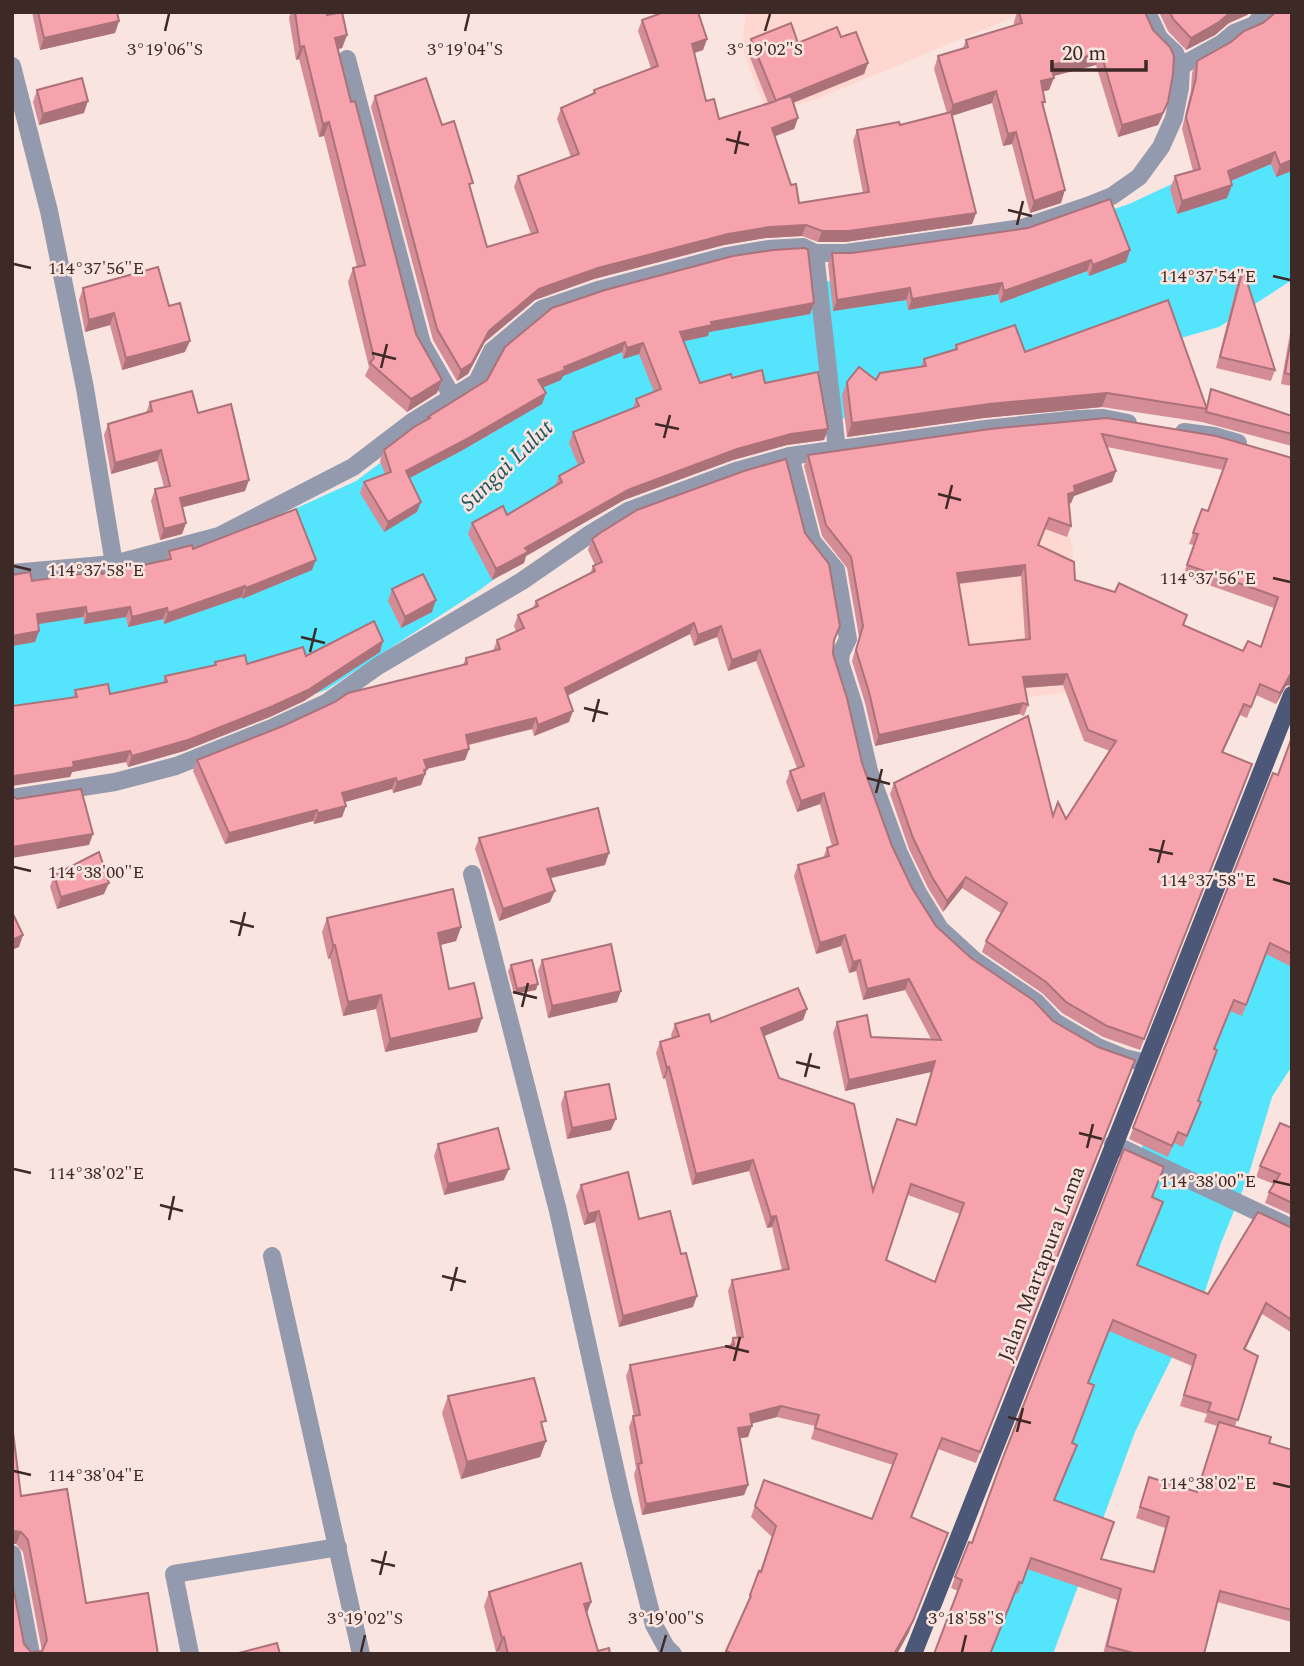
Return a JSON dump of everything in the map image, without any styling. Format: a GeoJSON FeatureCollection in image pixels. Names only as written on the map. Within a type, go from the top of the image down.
{"type":"FeatureCollection","features":[{"type":"Feature","properties":{"kind":"main road","name":"Jalan Martapura Lama"},"geometry":{"type":"LineString","coordinates":[[913,1654],[1119,1146],[1146,1063],[1290,705]]}},
{"type":"Feature","properties":{"kind":"street"},"geometry":{"type":"LineString","coordinates":[[816,260],[846,253],[1022,228],[1112,196],[1139,177],[1161,147],[1174,118],[1181,66],[1175,53],[1159,38],[1147,12]]}},
{"type":"Feature","properties":{"kind":"street"},"geometry":{"type":"LineString","coordinates":[[1181,66],[1222,44],[1234,33],[1254,25],[1263,15],[1276,12]]}},
{"type":"Feature","properties":{"kind":"street"},"geometry":{"type":"LineString","coordinates":[[346,59],[422,344],[453,398]]}},
{"type":"Feature","properties":{"kind":"street"},"geometry":{"type":"LineString","coordinates":[[12,66],[49,211],[85,388],[114,564]]}},
{"type":"Feature","properties":{"kind":"street"},"geometry":{"type":"LineString","coordinates":[[12,573],[114,564],[219,536],[354,467],[412,422],[477,382],[492,351],[542,309],[598,290],[727,256],[794,246],[803,247],[816,260],[836,442]]}},
{"type":"Feature","properties":{"kind":"street"},"geometry":{"type":"LineString","coordinates":[[12,798],[114,782],[176,766],[274,727],[326,703],[378,666],[522,581],[628,511],[736,471],[836,442],[1103,418],[1214,436],[1250,446]]}},
{"type":"Feature","properties":{"kind":"street"},"geometry":{"type":"LineString","coordinates":[[790,456],[812,541],[836,570],[848,639],[841,653],[841,662],[869,771],[899,853],[918,893],[940,929],[974,960],[1036,1002],[1055,1022],[1098,1047],[1146,1063]]}},
{"type":"Feature","properties":{"kind":"street"},"geometry":{"type":"LineString","coordinates":[[472,874],[558,1211],[621,1495],[654,1625],[673,1654]]}},
{"type":"Feature","properties":{"kind":"street"},"geometry":{"type":"LineString","coordinates":[[1119,1146],[1292,1228]]}},
{"type":"Feature","properties":{"kind":"street"},"geometry":{"type":"LineString","coordinates":[[272,1256],[361,1654]]}},
{"type":"Feature","properties":{"kind":"street"},"geometry":{"type":"LineString","coordinates":[[190,1654],[174,1574],[338,1547]]}},
{"type":"Feature","properties":{"kind":"street"},"geometry":{"type":"LineString","coordinates":[[12,1555],[31,1654]]}},
{"type":"Feature","properties":{"kind":"shaded area"},"geometry":{"type":"Polygon","coordinates":[[[746,12],[1026,12],[817,99],[766,113],[742,48],[746,12]]]}},
{"type":"Feature","properties":{"kind":"shaded area"},"geometry":{"type":"Polygon","coordinates":[[[1066,524],[1073,549],[1075,692],[938,707],[905,619],[1029,525],[1066,524]]]}},
{"type":"Feature","properties":{"kind":"water","name":"Sungai Lulut"},"geometry":{"type":"Polygon","coordinates":[[[1292,128],[1292,280],[1219,327],[1039,379],[747,438],[615,489],[481,589],[326,690],[182,737],[12,781],[12,595],[198,553],[356,481],[400,448],[481,400],[788,287],[905,270],[982,253],[1129,204],[1292,128]]]}},
{"type":"Feature","properties":{"kind":"water"},"geometry":{"type":"Polygon","coordinates":[[[1292,759],[1292,1066],[1272,1097],[1248,1177],[1205,1291],[1135,1432],[1053,1654],[946,1654],[1292,759]]]}},
{"type":"Feature","properties":{"kind":"building"},"geometry":{"type":"Polygon","coordinates":[[[38,12],[117,12],[119,21],[44,38],[38,12]]]}},
{"type":"Feature","properties":{"kind":"building"},"geometry":{"type":"Polygon","coordinates":[[[295,12],[326,12],[327,15],[342,12],[347,35],[335,38],[351,102],[355,101],[416,334],[442,380],[411,399],[370,363],[374,358],[353,268],[365,265],[329,122],[323,124],[304,46],[300,47],[295,12]]]}},
{"type":"Feature","properties":{"kind":"building"},"geometry":{"type":"Polygon","coordinates":[[[664,12],[698,12],[707,39],[692,44],[706,101],[714,99],[719,119],[776,101],[751,39],[791,23],[798,43],[837,27],[841,37],[856,32],[868,63],[777,100],[791,96],[798,118],[772,128],[791,185],[796,184],[799,203],[869,192],[857,130],[899,122],[900,125],[951,112],[976,213],[849,231],[822,231],[806,225],[770,227],[728,234],[598,268],[539,289],[489,331],[472,363],[461,370],[437,329],[375,96],[426,78],[442,125],[454,121],[473,183],[469,184],[487,247],[538,232],[518,176],[579,154],[561,108],[595,93],[594,90],[658,66],[642,20],[664,12]]]}},
{"type":"Feature","properties":{"kind":"building"},"geometry":{"type":"Polygon","coordinates":[[[1019,12],[1145,12],[1153,30],[1170,47],[1174,56],[1168,102],[1163,113],[1122,125],[1101,53],[1051,65],[1054,78],[1041,81],[1045,102],[1042,102],[1065,190],[1034,201],[1016,132],[1008,134],[996,91],[953,105],[938,56],[968,47],[966,40],[1022,23],[1019,12]]]}},
{"type":"Feature","properties":{"kind":"building"},"geometry":{"type":"Polygon","coordinates":[[[1170,12],[1231,12],[1191,38],[1170,12]]]}},
{"type":"Feature","properties":{"kind":"building"},"geometry":{"type":"Polygon","coordinates":[[[1276,12],[1292,12],[1292,160],[1280,165],[1275,152],[1228,171],[1232,185],[1182,201],[1175,176],[1200,169],[1186,117],[1196,78],[1197,61],[1231,42],[1244,31],[1263,23],[1276,12]]]}},
{"type":"Feature","properties":{"kind":"building"},"geometry":{"type":"Polygon","coordinates":[[[82,78],[88,101],[43,114],[37,90],[82,78]]]}},
{"type":"Feature","properties":{"kind":"building"},"geometry":{"type":"Polygon","coordinates":[[[1110,199],[1130,250],[1093,265],[1091,260],[1004,291],[1002,283],[912,299],[910,288],[837,300],[832,253],[852,253],[1028,228],[1110,199]]]}},
{"type":"Feature","properties":{"kind":"building"},"geometry":{"type":"Polygon","coordinates":[[[805,248],[808,250],[814,303],[711,322],[712,325],[680,332],[700,383],[731,374],[732,378],[762,370],[765,383],[818,372],[828,429],[791,434],[737,449],[628,490],[525,548],[528,552],[496,569],[472,523],[503,506],[507,515],[562,482],[559,476],[584,462],[573,432],[639,406],[636,399],[661,389],[643,343],[627,348],[625,342],[538,380],[546,393],[406,471],[421,502],[388,522],[364,482],[391,472],[384,450],[430,418],[428,417],[487,380],[505,347],[552,308],[605,290],[733,256],[805,248]]]}},
{"type":"Feature","properties":{"kind":"building"},"geometry":{"type":"Polygon","coordinates":[[[158,267],[169,306],[180,303],[190,341],[126,358],[114,313],[89,320],[83,288],[158,267]]]}},
{"type":"Feature","properties":{"kind":"building"},"geometry":{"type":"Polygon","coordinates":[[[1243,269],[1275,370],[1220,357],[1243,269]]]}},
{"type":"Feature","properties":{"kind":"building"},"geometry":{"type":"Polygon","coordinates":[[[1168,300],[1207,409],[1107,393],[989,404],[852,423],[847,382],[859,367],[876,380],[880,373],[926,366],[924,359],[957,349],[956,345],[1015,325],[1025,352],[1168,300]]]}},
{"type":"Feature","properties":{"kind":"building"},"geometry":{"type":"Polygon","coordinates":[[[1292,333],[1292,375],[1285,373],[1292,333]]]}},
{"type":"Feature","properties":{"kind":"building"},"geometry":{"type":"Polygon","coordinates":[[[1211,389],[1292,416],[1292,434],[1206,412],[1211,389]]]}},
{"type":"Feature","properties":{"kind":"building"},"geometry":{"type":"Polygon","coordinates":[[[192,391],[198,413],[231,404],[249,480],[180,498],[186,523],[164,529],[155,489],[170,486],[161,450],[115,463],[108,424],[152,411],[150,402],[192,391]]]}},
{"type":"Feature","properties":{"kind":"building"},"geometry":{"type":"Polygon","coordinates":[[[1107,418],[1216,436],[1292,458],[1292,674],[1280,693],[1260,684],[1251,707],[1244,704],[1222,752],[1252,764],[1144,1039],[1107,1026],[1066,1002],[1046,982],[986,941],[1007,903],[966,877],[947,901],[913,838],[894,783],[1028,716],[1053,816],[1058,802],[1066,819],[1116,741],[1088,730],[1067,674],[1023,677],[1028,705],[1023,703],[879,735],[856,650],[863,626],[851,557],[826,525],[808,455],[990,429],[1107,418]],[[1102,434],[1116,471],[1074,486],[1075,492],[1068,494],[1071,526],[1049,518],[1038,545],[1074,562],[1075,580],[1115,592],[1119,583],[1187,615],[1183,625],[1243,651],[1248,641],[1261,647],[1278,597],[1187,565],[1198,534],[1193,533],[1202,509],[1208,511],[1227,459],[1102,434]],[[1025,565],[957,573],[969,645],[1030,639],[1025,565]]]}},
{"type":"Feature","properties":{"kind":"building"},"geometry":{"type":"Polygon","coordinates":[[[786,459],[805,533],[829,564],[840,626],[834,640],[833,654],[847,698],[862,763],[892,846],[912,888],[936,926],[971,958],[1033,1000],[1053,1021],[1098,1047],[1135,1060],[980,1452],[942,1438],[911,1517],[948,1533],[913,1621],[894,1654],[733,1654],[726,1651],[751,1596],[759,1571],[761,1572],[776,1526],[755,1506],[764,1480],[872,1519],[897,1454],[815,1428],[819,1415],[781,1406],[750,1414],[752,1426],[738,1428],[748,1485],[646,1504],[638,1464],[642,1463],[633,1416],[640,1415],[630,1365],[734,1345],[733,1338],[743,1337],[732,1280],[789,1269],[776,1216],[771,1217],[753,1160],[696,1174],[669,1067],[667,1068],[660,1042],[679,1036],[675,1024],[709,1014],[711,1022],[798,988],[807,1009],[761,1028],[779,1078],[854,1104],[873,1191],[897,1119],[916,1125],[935,1061],[849,1080],[837,1022],[867,1015],[871,1037],[941,1040],[909,979],[867,989],[860,960],[853,962],[845,935],[820,943],[798,865],[829,856],[827,848],[838,844],[824,793],[801,801],[790,771],[804,766],[760,650],[732,660],[721,626],[698,635],[694,623],[565,688],[573,711],[538,725],[536,718],[466,735],[469,749],[424,760],[427,769],[424,770],[425,774],[397,782],[396,778],[342,793],[346,806],[318,813],[317,810],[229,833],[197,760],[283,726],[335,702],[348,693],[467,664],[466,658],[500,649],[497,640],[524,628],[518,615],[538,606],[536,601],[595,571],[593,566],[602,562],[592,539],[600,533],[637,510],[744,471],[786,459]],[[911,1184],[886,1260],[935,1282],[964,1203],[911,1184]]]}},
{"type":"Feature","properties":{"kind":"building"},"geometry":{"type":"Polygon","coordinates":[[[296,509],[316,560],[246,588],[245,586],[168,613],[167,608],[132,617],[130,607],[87,614],[86,607],[37,614],[39,631],[12,636],[12,575],[30,572],[32,581],[101,571],[102,574],[171,559],[169,551],[192,545],[193,549],[296,509]]]}},
{"type":"Feature","properties":{"kind":"building"},"geometry":{"type":"Polygon","coordinates":[[[423,574],[436,600],[405,617],[392,589],[423,574]]]}},
{"type":"Feature","properties":{"kind":"building"},"geometry":{"type":"Polygon","coordinates":[[[374,621],[383,641],[308,690],[273,706],[188,740],[132,756],[130,751],[73,762],[74,767],[12,778],[12,706],[77,697],[75,690],[108,684],[110,694],[167,682],[165,676],[216,665],[215,662],[245,655],[247,664],[303,647],[306,656],[374,621]]]}},
{"type":"Feature","properties":{"kind":"building"},"geometry":{"type":"Polygon","coordinates":[[[1292,737],[1292,954],[1270,943],[1246,1005],[1234,1000],[1214,1049],[1217,1050],[1198,1101],[1201,1102],[1187,1136],[1178,1132],[1172,1146],[1133,1128],[1273,773],[1278,775],[1292,737]]]}},
{"type":"Feature","properties":{"kind":"building"},"geometry":{"type":"Polygon","coordinates":[[[81,789],[93,834],[12,847],[12,796],[17,799],[81,789]]]}},
{"type":"Feature","properties":{"kind":"building"},"geometry":{"type":"Polygon","coordinates":[[[598,808],[609,853],[547,869],[555,891],[503,909],[479,838],[598,808]]]}},
{"type":"Feature","properties":{"kind":"building"},"geometry":{"type":"Polygon","coordinates":[[[99,852],[109,883],[61,897],[54,875],[99,852]]]}},
{"type":"Feature","properties":{"kind":"building"},"geometry":{"type":"Polygon","coordinates":[[[453,889],[461,927],[438,933],[449,989],[474,983],[482,1018],[390,1039],[381,995],[348,1002],[327,918],[453,889]]]}},
{"type":"Feature","properties":{"kind":"building"},"geometry":{"type":"Polygon","coordinates":[[[12,912],[23,935],[12,940],[12,912]]]}},
{"type":"Feature","properties":{"kind":"building"},"geometry":{"type":"Polygon","coordinates":[[[611,944],[621,991],[552,1006],[542,960],[611,944]]]}},
{"type":"Feature","properties":{"kind":"building"},"geometry":{"type":"Polygon","coordinates":[[[532,960],[538,984],[517,989],[511,965],[532,960]]]}},
{"type":"Feature","properties":{"kind":"building"},"geometry":{"type":"Polygon","coordinates":[[[609,1084],[616,1119],[572,1128],[565,1092],[609,1084]]]}},
{"type":"Feature","properties":{"kind":"building"},"geometry":{"type":"Polygon","coordinates":[[[1280,1123],[1292,1128],[1292,1203],[1269,1192],[1280,1174],[1260,1166],[1280,1123]]]}},
{"type":"Feature","properties":{"kind":"building"},"geometry":{"type":"Polygon","coordinates":[[[498,1128],[509,1169],[448,1184],[438,1144],[498,1128]]]}},
{"type":"Feature","properties":{"kind":"building"},"geometry":{"type":"Polygon","coordinates":[[[1124,1149],[1164,1167],[1152,1197],[1163,1202],[1137,1265],[1208,1294],[1258,1212],[1292,1228],[1292,1320],[1266,1303],[1244,1349],[1258,1356],[1238,1420],[1208,1411],[1211,1403],[1184,1395],[1196,1355],[1113,1320],[1088,1383],[1094,1385],[1072,1443],[1077,1445],[1054,1500],[1114,1522],[1101,1559],[1154,1572],[1169,1517],[1140,1507],[1149,1477],[1197,1492],[1219,1422],[1271,1437],[1269,1443],[1292,1450],[1292,1610],[1220,1591],[1204,1654],[1137,1654],[1107,1646],[1121,1589],[1031,1558],[990,1654],[934,1654],[962,1580],[955,1577],[969,1542],[972,1543],[1124,1149]]]}},
{"type":"Feature","properties":{"kind":"building"},"geometry":{"type":"Polygon","coordinates":[[[628,1172],[639,1219],[670,1211],[681,1254],[686,1253],[697,1296],[623,1316],[599,1211],[588,1214],[581,1185],[628,1172]]]}},
{"type":"Feature","properties":{"kind":"building"},"geometry":{"type":"Polygon","coordinates":[[[534,1378],[546,1421],[541,1422],[546,1441],[467,1462],[448,1396],[534,1378]]]}},
{"type":"Feature","properties":{"kind":"building"},"geometry":{"type":"Polygon","coordinates":[[[12,1432],[21,1496],[67,1489],[86,1603],[148,1593],[158,1654],[12,1654],[12,1581],[24,1644],[31,1652],[42,1651],[47,1640],[28,1540],[21,1532],[12,1532],[12,1432]]]}},
{"type":"Feature","properties":{"kind":"building"},"geometry":{"type":"Polygon","coordinates":[[[581,1563],[591,1602],[584,1604],[598,1651],[609,1648],[610,1654],[508,1654],[489,1592],[581,1563]]]}},
{"type":"Feature","properties":{"kind":"building"},"geometry":{"type":"Polygon","coordinates":[[[277,1643],[280,1654],[235,1654],[277,1643]]]}}]}
